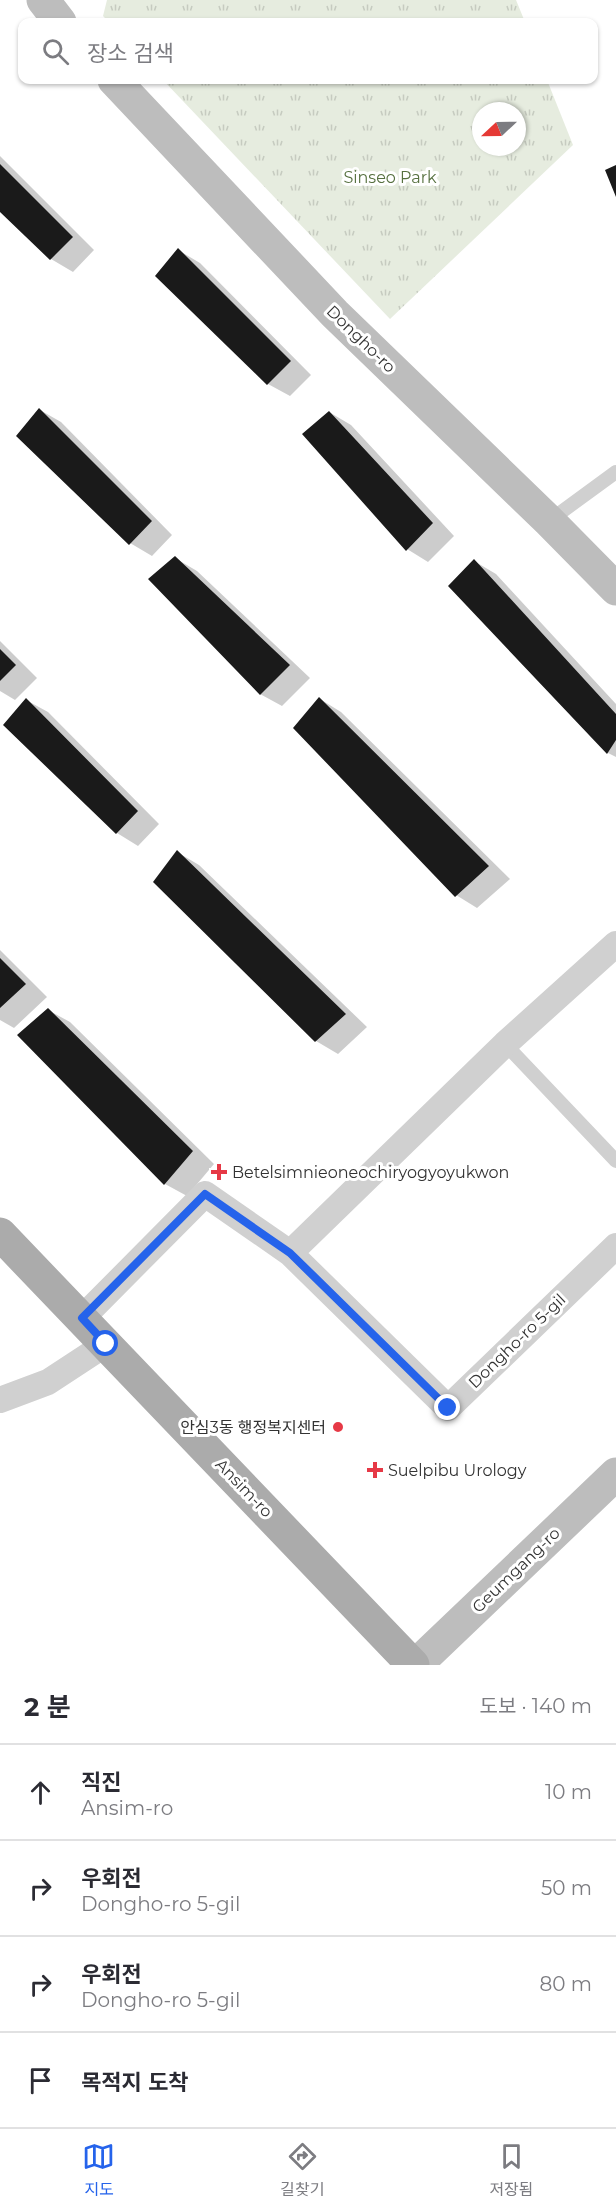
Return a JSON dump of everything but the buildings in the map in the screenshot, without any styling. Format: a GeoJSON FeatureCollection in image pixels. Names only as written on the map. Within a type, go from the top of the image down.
{"type":"FeatureCollection","features":[{"type":"Feature","properties":{"kind":"main road","name":"Ansim-ro"},"geometry":{"type":"LineString","coordinates":[[0,1234],[414,1665]]}},
{"type":"Feature","properties":{"kind":"street"},"geometry":{"type":"LineString","coordinates":[[43,0],[57,18]]}},
{"type":"Feature","properties":{"kind":"street","name":"Dongho-ro"},"geometry":{"type":"LineString","coordinates":[[118,84],[335,314],[549,520],[616,589]]}},
{"type":"Feature","properties":{"kind":"street"},"geometry":{"type":"LineString","coordinates":[[290,1253],[506,1044],[616,944]]}},
{"type":"Feature","properties":{"kind":"street","name":"Dongho-ro 5-gil"},"geometry":{"type":"LineString","coordinates":[[82,1318],[205,1194],[290,1253],[448,1408],[616,1246]]}},
{"type":"Feature","properties":{"kind":"street"},"geometry":{"type":"LineString","coordinates":[[0,1400],[48,1382],[106,1344]]}},
{"type":"Feature","properties":{"kind":"street","name":"Geumgang-ro"},"geometry":{"type":"LineString","coordinates":[[414,1665],[616,1474]]}},
{"type":"Feature","properties":{"kind":"lane"},"geometry":{"type":"LineString","coordinates":[[549,520],[616,471]]}},
{"type":"Feature","properties":{"kind":"lane"},"geometry":{"type":"LineString","coordinates":[[506,1044],[616,1161]]}},
{"type":"Feature","properties":{"kind":"green space"},"geometry":{"type":"Polygon","coordinates":[[[107,0],[516,0],[523,18],[105,18],[103,16],[107,0]]]}},
{"type":"Feature","properties":{"kind":"green space","name":"Sinseo Park"},"geometry":{"type":"Polygon","coordinates":[[[167,84],[549,84],[573,145],[390,319],[167,84]]]}},
{"type":"Feature","properties":{"kind":"place","name":"Betelsimnieoneochiryogyoyukwon"},"geometry":{"type":"Point","coordinates":[219,1172]}},
{"type":"Feature","properties":{"kind":"place","name":"안심3동 행정복지센터"},"geometry":{"type":"Point","coordinates":[338,1427]}},
{"type":"Feature","properties":{"kind":"place","name":"Suelpibu Urology"},"geometry":{"type":"Point","coordinates":[375,1470]}},
{"type":"Feature","properties":{"kind":"route"},"geometry":{"type":"LineString","coordinates":[[106,1344],[82,1318],[205,1194],[290,1253],[448,1408]]}}]}
